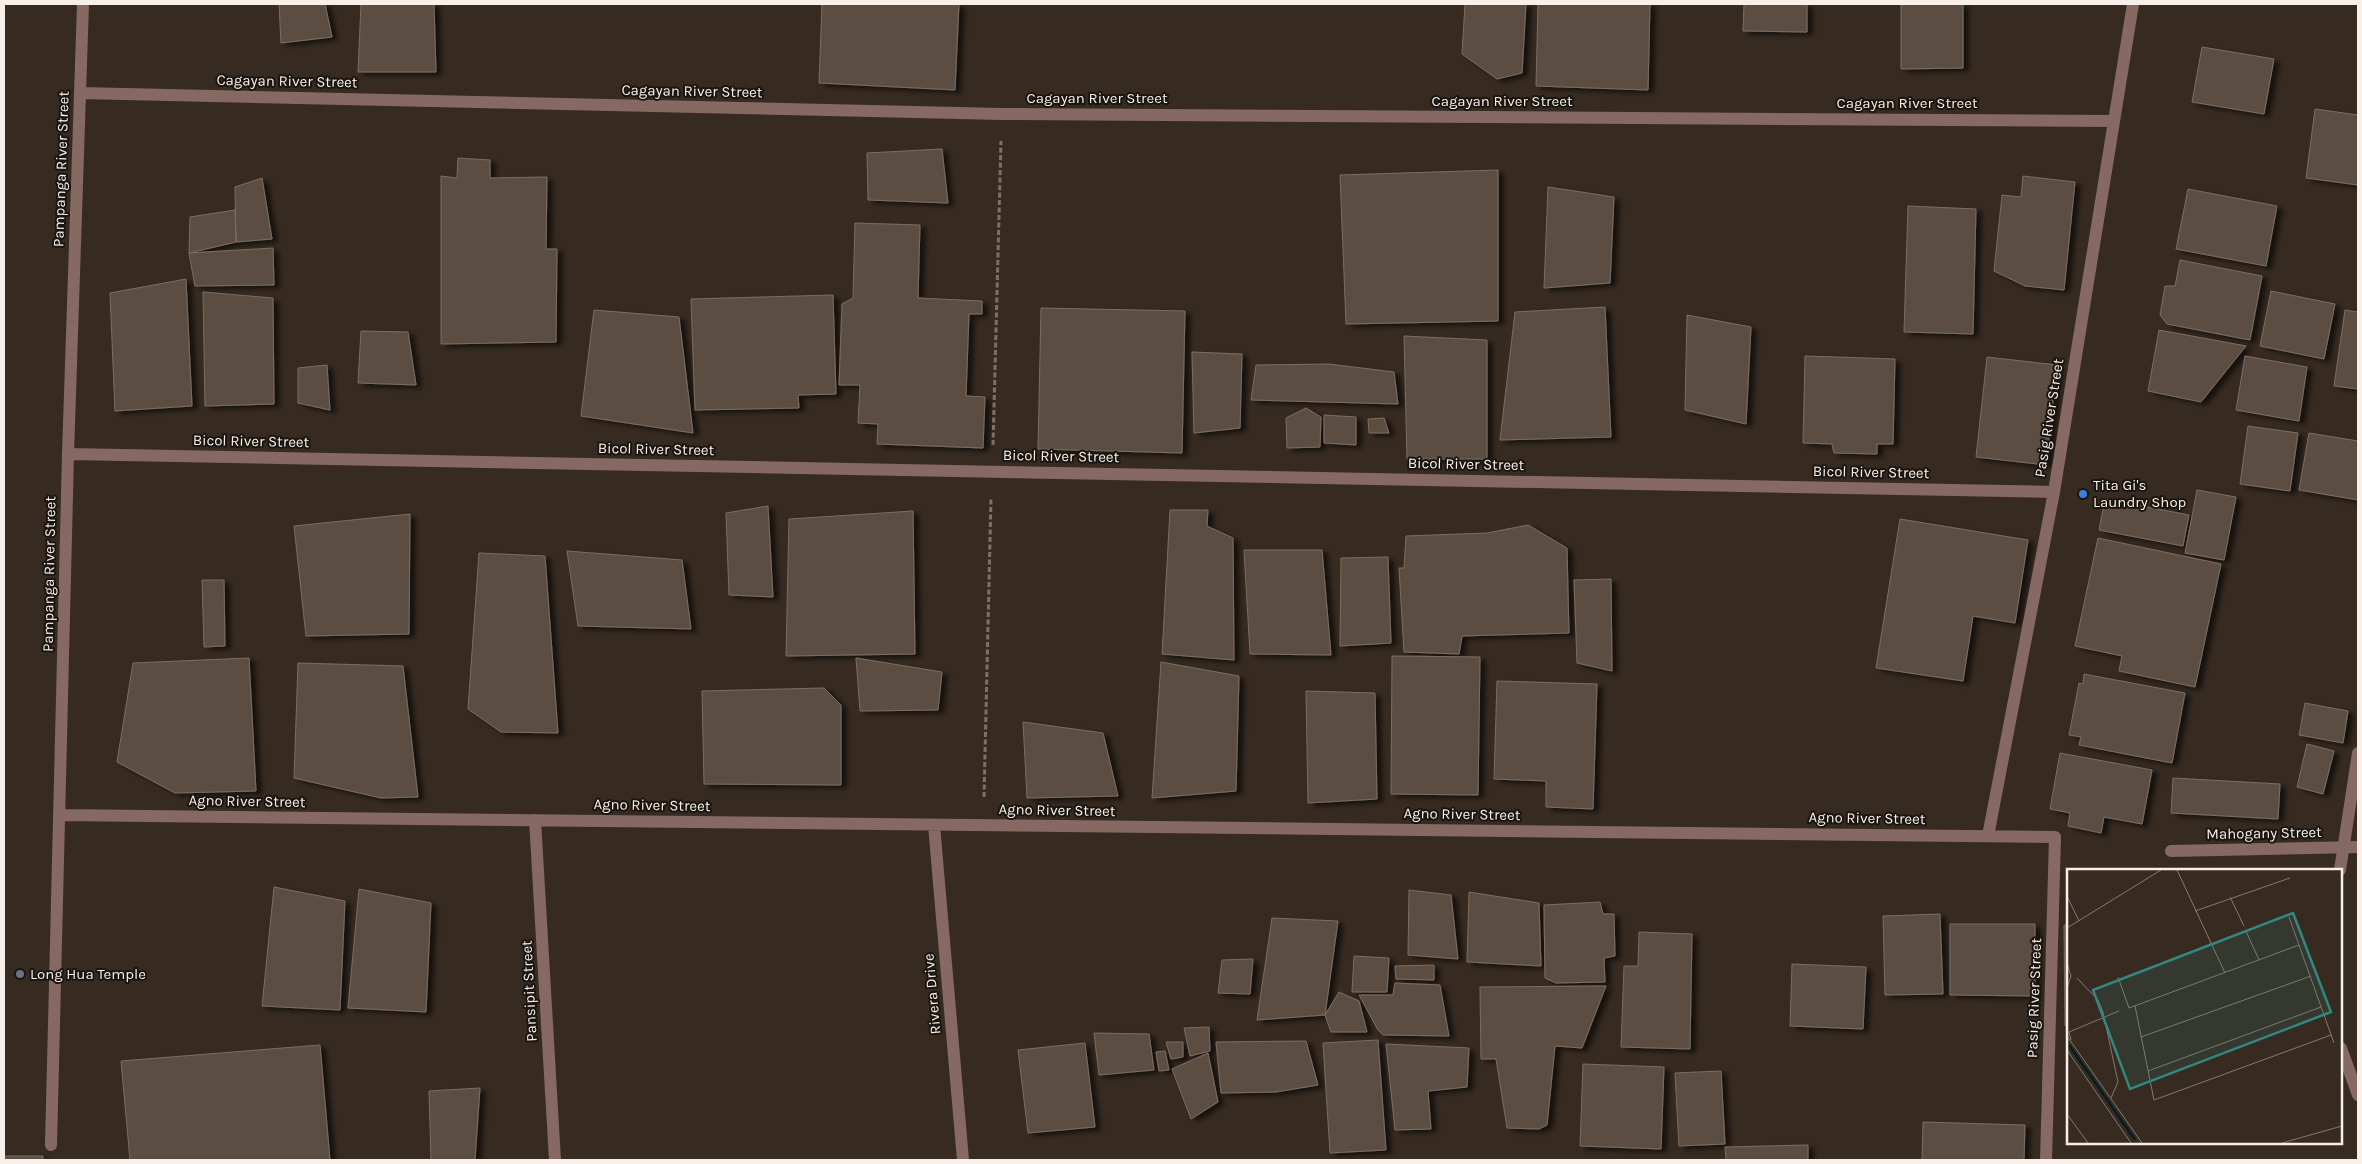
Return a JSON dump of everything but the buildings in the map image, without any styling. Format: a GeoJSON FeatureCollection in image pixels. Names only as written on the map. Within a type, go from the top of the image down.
{"type":"FeatureCollection","features":[{"type":"Feature","properties":{"kind":"street","name":"Pampanga River Street"},"geometry":{"type":"LineString","coordinates":[[51,1145],[68,454],[83,4]]}},
{"type":"Feature","properties":{"kind":"street","name":"Pasig River Street"},"geometry":{"type":"LineString","coordinates":[[1988,836],[2054,492],[2133,4]]}},
{"type":"Feature","properties":{"kind":"street","name":"Cagayan River Street"},"geometry":{"type":"LineString","coordinates":[[80,93],[1002,114],[2114,121]]}},
{"type":"Feature","properties":{"kind":"street","name":"Bicol River Street"},"geometry":{"type":"LineString","coordinates":[[68,454],[2054,492]]}},
{"type":"Feature","properties":{"kind":"street"},"geometry":{"type":"LineString","coordinates":[[2340,869],[2358,753]]}},
{"type":"Feature","properties":{"kind":"street","name":"Agno River Street"},"geometry":{"type":"LineString","coordinates":[[59,815],[2055,837]]}},
{"type":"Feature","properties":{"kind":"street","name":"Pansipit Street"},"geometry":{"type":"LineString","coordinates":[[535,820],[555,1160]]}},
{"type":"Feature","properties":{"kind":"street","name":"Rivera Drive"},"geometry":{"type":"LineString","coordinates":[[934,825],[963,1160]]}},
{"type":"Feature","properties":{"kind":"street","name":"Pasig River Street"},"geometry":{"type":"LineString","coordinates":[[2046,1160],[2055,837]]}},
{"type":"Feature","properties":{"kind":"street","name":"Mahogany Street"},"geometry":{"type":"LineString","coordinates":[[2171,851],[2358,847]]}},
{"type":"Feature","properties":{"kind":"street"},"geometry":{"type":"LineString","coordinates":[[2342,1051],[2358,1095]]}},
{"type":"Feature","properties":{"kind":"place","name":"Tita Gi's Laundry Shop"},"geometry":{"type":"Point","coordinates":[2083,494]}},
{"type":"Feature","properties":{"kind":"place","name":"Long Hua Temple"},"geometry":{"type":"Point","coordinates":[20,974]}}]}
